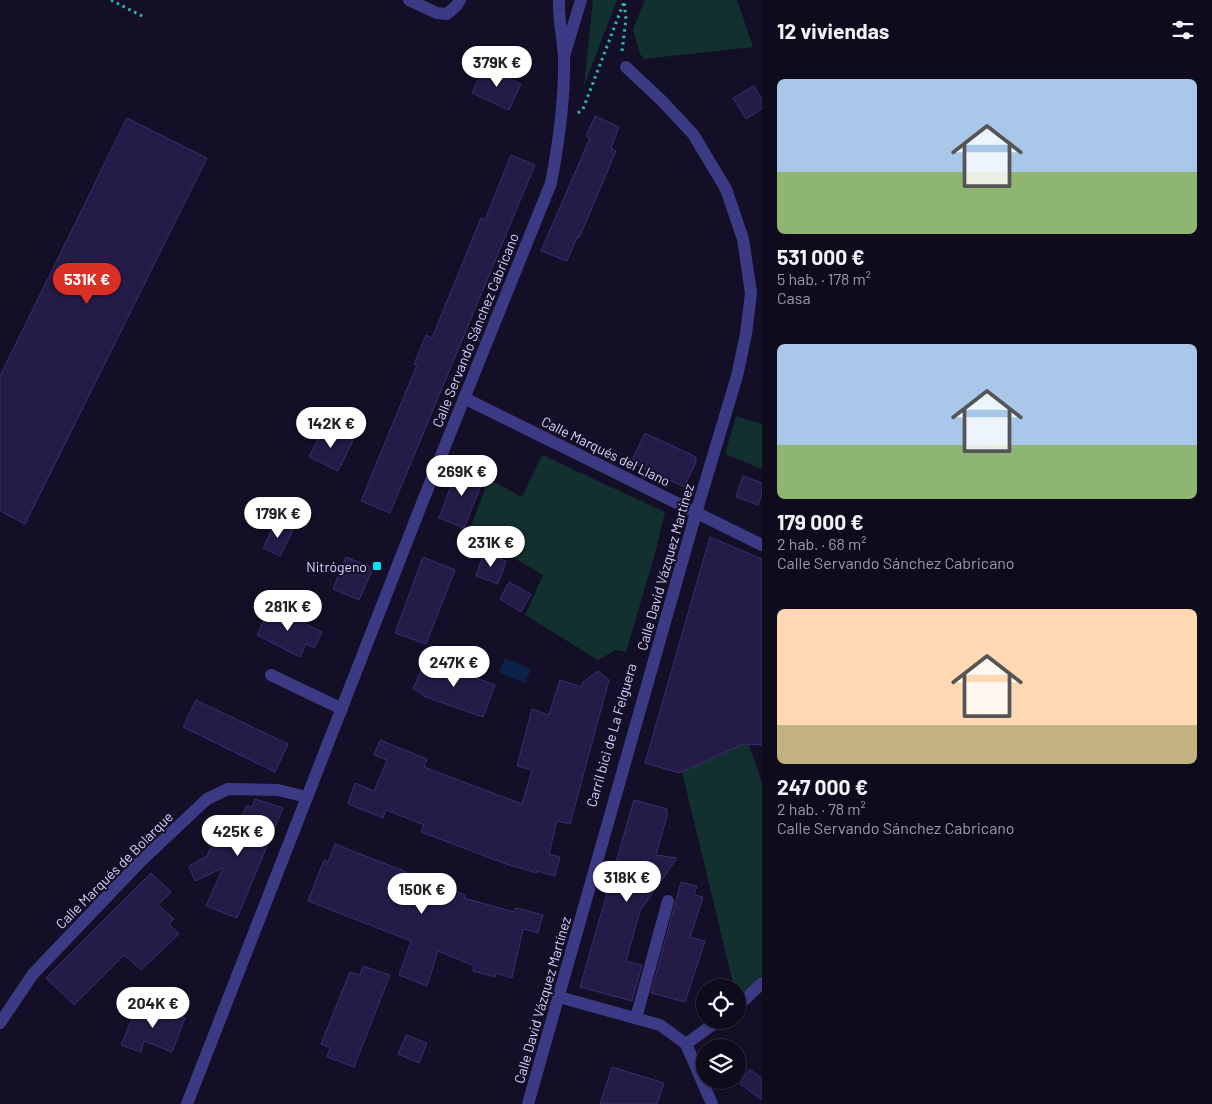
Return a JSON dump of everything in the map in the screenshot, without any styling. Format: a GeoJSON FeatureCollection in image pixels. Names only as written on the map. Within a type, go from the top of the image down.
{"type":"FeatureCollection","features":[{"type":"Feature","properties":{"kind":"street"},"geometry":{"type":"LineString","coordinates":[[409,0],[438,13],[446,14],[458,5],[460,0]]}},
{"type":"Feature","properties":{"kind":"street"},"geometry":{"type":"LineString","coordinates":[[564,56],[581,0]]}},
{"type":"Feature","properties":{"kind":"street","name":"Calle Servando Sánchez Cabricano"},"geometry":{"type":"LineString","coordinates":[[188,1104],[464,398],[551,183],[561,129],[564,94],[564,56],[558,2]]}},
{"type":"Feature","properties":{"kind":"street","name":"Calle David Vázquez Martínez"},"geometry":{"type":"LineString","coordinates":[[528,1104],[696,513],[737,376],[746,334],[751,293],[743,239],[726,189],[693,134],[626,67]]}},
{"type":"Feature","properties":{"kind":"street","name":"Calle Marqués del Llano"},"geometry":{"type":"LineString","coordinates":[[464,398],[762,545]]}},
{"type":"Feature","properties":{"kind":"street"},"geometry":{"type":"LineString","coordinates":[[271,675],[342,709]]}},
{"type":"Feature","properties":{"kind":"street","name":"Calle Marqués de Bolarque"},"geometry":{"type":"LineString","coordinates":[[0,1023],[33,974],[140,862],[207,799],[228,789],[278,790],[307,797]]}},
{"type":"Feature","properties":{"kind":"street"},"geometry":{"type":"LineString","coordinates":[[636,1018],[668,901]]}},
{"type":"Feature","properties":{"kind":"street"},"geometry":{"type":"LineString","coordinates":[[746,998],[762,983]]}},
{"type":"Feature","properties":{"kind":"street"},"geometry":{"type":"LineString","coordinates":[[558,996],[660,1024],[686,1044],[712,1104]]}},
{"type":"Feature","properties":{"kind":"street"},"geometry":{"type":"LineString","coordinates":[[686,1044],[707,1029]]}},
{"type":"Feature","properties":{"kind":"path"},"geometry":{"type":"LineString","coordinates":[[111,0],[144,17]]}},
{"type":"Feature","properties":{"kind":"path"},"geometry":{"type":"LineString","coordinates":[[625,0],[626,19],[622,58],[626,67]]}},
{"type":"Feature","properties":{"kind":"path"},"geometry":{"type":"LineString","coordinates":[[561,129],[583,109],[625,0]]}},
{"type":"Feature","properties":{"kind":"green space"},"geometry":{"type":"Polygon","coordinates":[[[593,0],[617,0],[584,86],[593,0]]]}},
{"type":"Feature","properties":{"kind":"green space"},"geometry":{"type":"Polygon","coordinates":[[[645,0],[737,0],[753,47],[644,59],[640,54],[633,29],[645,0]]]}},
{"type":"Feature","properties":{"kind":"green space"},"geometry":{"type":"Polygon","coordinates":[[[736,416],[762,424],[762,469],[725,454],[736,416]]]}},
{"type":"Feature","properties":{"kind":"green space"},"geometry":{"type":"Polygon","coordinates":[[[542,455],[665,512],[656,550],[626,652],[616,650],[598,660],[525,615],[543,575],[469,531],[489,479],[522,497],[542,455]]]}},
{"type":"Feature","properties":{"kind":"green space"},"geometry":{"type":"Polygon","coordinates":[[[743,744],[749,745],[762,783],[762,976],[746,991],[746,979],[732,979],[682,772],[743,744]]]}},
{"type":"Feature","properties":{"kind":"water"},"geometry":{"type":"Polygon","coordinates":[[[505,658],[531,669],[525,683],[499,672],[505,658]]]}},
{"type":"Feature","properties":{"kind":"building"},"geometry":{"type":"Polygon","coordinates":[[[484,67],[521,84],[509,110],[472,93],[484,67]]]}},
{"type":"Feature","properties":{"kind":"building"},"geometry":{"type":"Polygon","coordinates":[[[754,86],[762,100],[762,109],[746,119],[733,98],[754,86]]]}},
{"type":"Feature","properties":{"kind":"building"},"geometry":{"type":"Polygon","coordinates":[[[595,116],[619,127],[611,148],[616,151],[579,238],[577,237],[567,261],[541,251],[590,138],[586,136],[595,116]]]}},
{"type":"Feature","properties":{"kind":"building"},"geometry":{"type":"Polygon","coordinates":[[[127,118],[207,158],[25,524],[0,511],[0,376],[127,118]]]}},
{"type":"Feature","properties":{"kind":"building"},"geometry":{"type":"Polygon","coordinates":[[[511,155],[535,165],[390,513],[361,501],[417,365],[414,364],[426,335],[432,338],[481,218],[485,220],[511,155]]]}},
{"type":"Feature","properties":{"kind":"building"},"geometry":{"type":"Polygon","coordinates":[[[324,427],[353,441],[338,471],[309,457],[324,427]]]}},
{"type":"Feature","properties":{"kind":"building"},"geometry":{"type":"Polygon","coordinates":[[[645,433],[696,457],[696,462],[684,487],[631,462],[645,433]]]}},
{"type":"Feature","properties":{"kind":"building"},"geometry":{"type":"Polygon","coordinates":[[[458,467],[485,476],[464,528],[439,518],[458,467]]]}},
{"type":"Feature","properties":{"kind":"building"},"geometry":{"type":"Polygon","coordinates":[[[743,476],[762,483],[762,494],[758,505],[736,497],[743,476]]]}},
{"type":"Feature","properties":{"kind":"building"},"geometry":{"type":"Polygon","coordinates":[[[276,522],[293,530],[280,556],[263,548],[276,522]]]}},
{"type":"Feature","properties":{"kind":"building"},"geometry":{"type":"Polygon","coordinates":[[[710,537],[762,559],[762,745],[743,744],[679,773],[645,763],[710,537]]]}},
{"type":"Feature","properties":{"kind":"building"},"geometry":{"type":"Polygon","coordinates":[[[484,553],[506,561],[498,584],[476,576],[484,553]]]}},
{"type":"Feature","properties":{"kind":"building"},"geometry":{"type":"Polygon","coordinates":[[[346,557],[373,568],[359,600],[333,589],[346,557]]]}},
{"type":"Feature","properties":{"kind":"building"},"geometry":{"type":"Polygon","coordinates":[[[423,557],[455,570],[426,644],[395,633],[423,557]]]}},
{"type":"Feature","properties":{"kind":"building"},"geometry":{"type":"Polygon","coordinates":[[[509,582],[531,594],[521,612],[500,599],[509,582]]]}},
{"type":"Feature","properties":{"kind":"building"},"geometry":{"type":"Polygon","coordinates":[[[271,606],[322,632],[314,648],[306,644],[300,657],[257,635],[271,606]]]}},
{"type":"Feature","properties":{"kind":"building"},"geometry":{"type":"Polygon","coordinates":[[[426,659],[495,685],[483,717],[423,696],[423,694],[413,689],[426,659]]]}},
{"type":"Feature","properties":{"kind":"building"},"geometry":{"type":"Polygon","coordinates":[[[598,671],[609,680],[570,824],[557,821],[549,854],[560,857],[555,876],[506,864],[421,832],[424,825],[386,810],[383,818],[348,804],[355,783],[374,791],[387,760],[374,755],[380,740],[427,759],[424,767],[522,804],[532,770],[517,766],[532,709],[549,715],[560,680],[582,687],[583,682],[598,671]]]}},
{"type":"Feature","properties":{"kind":"building"},"geometry":{"type":"Polygon","coordinates":[[[196,700],[288,744],[275,772],[183,727],[196,700]]]}},
{"type":"Feature","properties":{"kind":"building"},"geometry":{"type":"Polygon","coordinates":[[[255,799],[283,808],[237,918],[206,906],[223,868],[195,881],[189,866],[207,856],[219,827],[233,834],[247,805],[252,807],[255,799]]]}},
{"type":"Feature","properties":{"kind":"building"},"geometry":{"type":"Polygon","coordinates":[[[634,800],[667,809],[667,816],[656,855],[677,858],[640,911],[626,961],[642,965],[632,1001],[580,987],[634,800]]]}},
{"type":"Feature","properties":{"kind":"building"},"geometry":{"type":"Polygon","coordinates":[[[335,844],[465,895],[464,898],[514,912],[516,908],[543,915],[538,933],[523,929],[512,978],[496,973],[495,977],[473,971],[474,966],[438,951],[427,986],[399,975],[411,941],[308,901],[324,860],[328,862],[335,844]]]}},
{"type":"Feature","properties":{"kind":"building"},"geometry":{"type":"Polygon","coordinates":[[[151,873],[171,892],[158,905],[174,919],[169,924],[179,934],[141,970],[124,955],[74,1005],[46,978],[151,873]]]}},
{"type":"Feature","properties":{"kind":"building"},"geometry":{"type":"Polygon","coordinates":[[[681,882],[697,886],[694,895],[703,897],[690,937],[705,941],[685,1002],[651,993],[681,882]]]}},
{"type":"Feature","properties":{"kind":"building"},"geometry":{"type":"Polygon","coordinates":[[[363,966],[390,975],[354,1067],[327,1057],[330,1048],[321,1044],[350,972],[360,975],[363,966]]]}},
{"type":"Feature","properties":{"kind":"building"},"geometry":{"type":"Polygon","coordinates":[[[145,1004],[185,1018],[172,1052],[144,1041],[141,1052],[121,1045],[135,1011],[141,1013],[145,1004]]]}},
{"type":"Feature","properties":{"kind":"building"},"geometry":{"type":"Polygon","coordinates":[[[406,1035],[427,1043],[419,1063],[398,1054],[406,1035]]]}},
{"type":"Feature","properties":{"kind":"building"},"geometry":{"type":"Polygon","coordinates":[[[612,1067],[664,1083],[657,1104],[600,1104],[612,1067]]]}},
{"type":"Feature","properties":{"kind":"building"},"geometry":{"type":"Polygon","coordinates":[[[749,1069],[762,1078],[762,1100],[746,1088],[746,1074],[749,1069]]]}},
{"type":"Feature","properties":{"kind":"place","name":"Nitrógeno"},"geometry":{"type":"Point","coordinates":[377,566]}}]}
